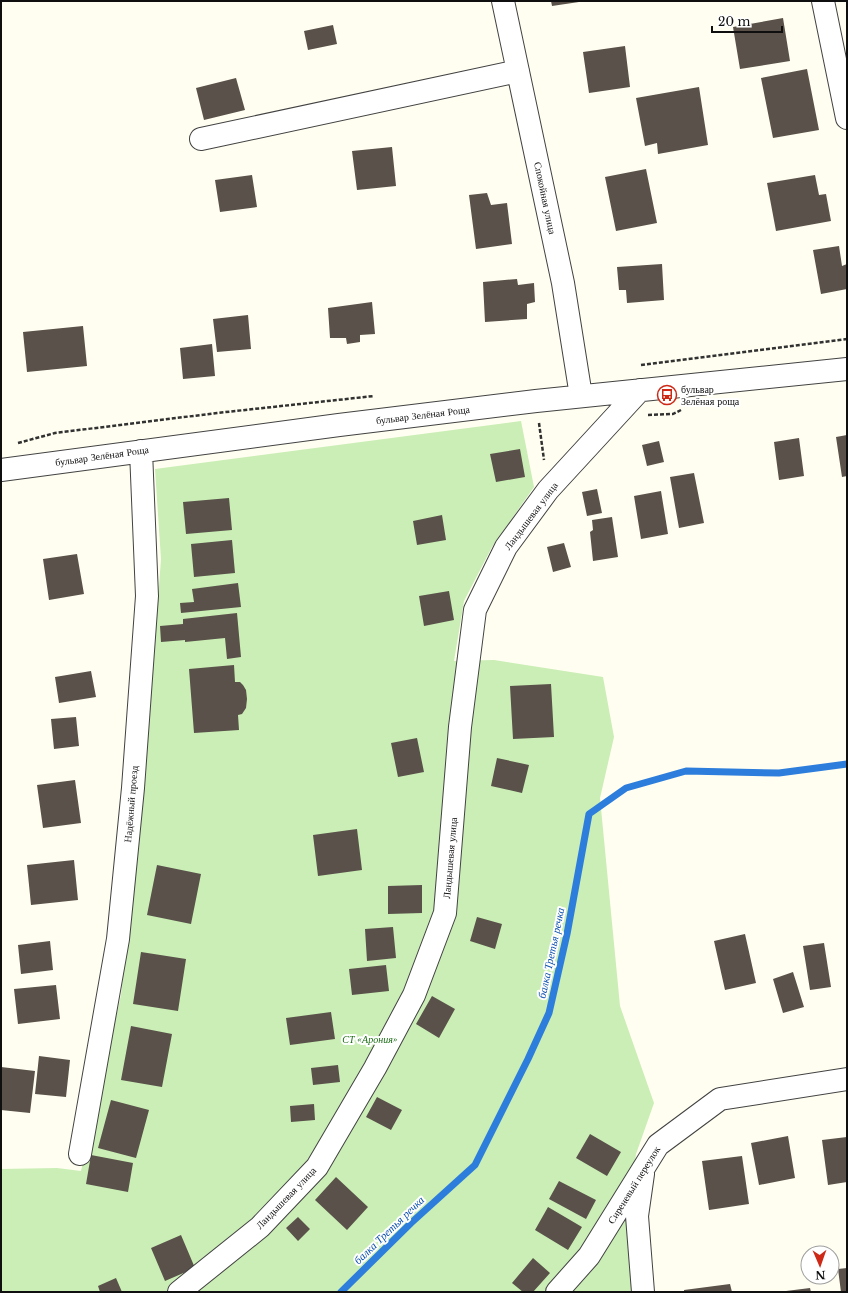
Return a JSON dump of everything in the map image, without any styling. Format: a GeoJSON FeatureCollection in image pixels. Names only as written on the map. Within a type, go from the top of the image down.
{"type":"FeatureCollection","features":[{"type":"Feature","properties":{"kind":"street","name":"Спокойная улица"},"geometry":{"type":"LineString","coordinates":[[503,1],[563,284],[581,396]]}},
{"type":"Feature","properties":{"kind":"street"},"geometry":{"type":"LineString","coordinates":[[823,1],[847,118]]}},
{"type":"Feature","properties":{"kind":"street"},"geometry":{"type":"LineString","coordinates":[[201,139],[518,71]]}},
{"type":"Feature","properties":{"kind":"street","name":"бульвар Зелёная Роща"},"geometry":{"type":"LineString","coordinates":[[1,470],[536,401],[847,369]]}},
{"type":"Feature","properties":{"kind":"street","name":"Ландышевая улица"},"geometry":{"type":"LineString","coordinates":[[179,1292],[260,1227],[317,1167],[375,1068],[414,995],[445,913],[460,727],[475,610],[506,547],[548,490],[640,390]]}},
{"type":"Feature","properties":{"kind":"street","name":"Надёжный проезд"},"geometry":{"type":"LineString","coordinates":[[80,1154],[118,939],[133,788],[147,596],[141,451]]}},
{"type":"Feature","properties":{"kind":"street","name":"Сиреневый переулок"},"geometry":{"type":"LineString","coordinates":[[557,1292],[589,1256],[658,1145],[720,1100],[847,1079]]}},
{"type":"Feature","properties":{"kind":"street"},"geometry":{"type":"LineString","coordinates":[[643,1292],[637,1216],[644,1167]]}},
{"type":"Feature","properties":{"kind":"path"},"geometry":{"type":"LineString","coordinates":[[536,401],[548,490]]}},
{"type":"Feature","properties":{"kind":"green space","name":"СТ «Арония»"},"geometry":{"type":"Polygon","coordinates":[[[521,421],[534,487],[492,547],[464,601],[454,661],[494,660],[603,677],[614,737],[600,798],[620,1006],[654,1103],[636,1154],[627,1222],[634,1292],[1,1292],[1,1169],[57,1168],[81,1171],[121,995],[140,810],[161,559],[155,469],[521,421]]]}},
{"type":"Feature","properties":{"kind":"building"},"geometry":{"type":"Polygon","coordinates":[[[551,1],[579,1],[579,2],[552,6],[551,1]]]}},
{"type":"Feature","properties":{"kind":"building"},"geometry":{"type":"Polygon","coordinates":[[[783,18],[790,61],[740,69],[733,27],[783,18]]]}},
{"type":"Feature","properties":{"kind":"building"},"geometry":{"type":"Polygon","coordinates":[[[333,25],[337,44],[308,50],[304,31],[333,25]]]}},
{"type":"Feature","properties":{"kind":"building"},"geometry":{"type":"Polygon","coordinates":[[[625,46],[630,87],[589,93],[583,52],[625,46]]]}},
{"type":"Feature","properties":{"kind":"building"},"geometry":{"type":"Polygon","coordinates":[[[807,69],[819,130],[773,138],[761,78],[807,69]]]}},
{"type":"Feature","properties":{"kind":"building"},"geometry":{"type":"Polygon","coordinates":[[[236,78],[245,110],[204,120],[196,88],[236,78]]]}},
{"type":"Feature","properties":{"kind":"building"},"geometry":{"type":"Polygon","coordinates":[[[699,87],[708,145],[658,154],[657,143],[645,146],[636,98],[699,87]]]}},
{"type":"Feature","properties":{"kind":"building"},"geometry":{"type":"Polygon","coordinates":[[[392,147],[396,186],[357,190],[352,151],[392,147]]]}},
{"type":"Feature","properties":{"kind":"building"},"geometry":{"type":"Polygon","coordinates":[[[646,169],[657,223],[616,231],[605,177],[646,169]]]}},
{"type":"Feature","properties":{"kind":"building"},"geometry":{"type":"Polygon","coordinates":[[[252,175],[257,207],[220,212],[215,180],[252,175]]]}},
{"type":"Feature","properties":{"kind":"building"},"geometry":{"type":"Polygon","coordinates":[[[815,175],[819,195],[826,194],[831,221],[776,231],[767,183],[815,175]]]}},
{"type":"Feature","properties":{"kind":"building"},"geometry":{"type":"Polygon","coordinates":[[[487,193],[491,205],[507,203],[512,244],[476,249],[469,195],[487,193]]]}},
{"type":"Feature","properties":{"kind":"building"},"geometry":{"type":"Polygon","coordinates":[[[839,246],[842,266],[847,264],[847,289],[821,294],[813,250],[839,246]]]}},
{"type":"Feature","properties":{"kind":"building"},"geometry":{"type":"Polygon","coordinates":[[[662,264],[664,300],[627,303],[626,290],[619,290],[617,267],[662,264]]]}},
{"type":"Feature","properties":{"kind":"building"},"geometry":{"type":"Polygon","coordinates":[[[517,279],[518,285],[534,283],[535,302],[527,304],[527,319],[485,322],[483,282],[517,279]]]}},
{"type":"Feature","properties":{"kind":"building"},"geometry":{"type":"Polygon","coordinates":[[[372,302],[375,334],[360,335],[360,342],[347,344],[346,338],[330,338],[328,308],[372,302]]]}},
{"type":"Feature","properties":{"kind":"building"},"geometry":{"type":"Polygon","coordinates":[[[248,315],[251,349],[217,352],[213,319],[248,315]]]}},
{"type":"Feature","properties":{"kind":"building"},"geometry":{"type":"Polygon","coordinates":[[[83,326],[87,366],[27,372],[23,332],[83,326]]]}},
{"type":"Feature","properties":{"kind":"building"},"geometry":{"type":"Polygon","coordinates":[[[212,344],[215,376],[183,379],[180,348],[212,344]]]}},
{"type":"Feature","properties":{"kind":"building"},"geometry":{"type":"Polygon","coordinates":[[[847,435],[847,476],[842,477],[836,437],[847,435]]]}},
{"type":"Feature","properties":{"kind":"building"},"geometry":{"type":"Polygon","coordinates":[[[799,438],[804,476],[779,480],[774,442],[799,438]]]}},
{"type":"Feature","properties":{"kind":"building"},"geometry":{"type":"Polygon","coordinates":[[[659,441],[664,462],[647,466],[642,445],[659,441]]]}},
{"type":"Feature","properties":{"kind":"building"},"geometry":{"type":"Polygon","coordinates":[[[520,449],[525,477],[496,482],[490,454],[520,449]]]}},
{"type":"Feature","properties":{"kind":"building"},"geometry":{"type":"Polygon","coordinates":[[[694,473],[704,523],[679,528],[670,477],[694,473]]]}},
{"type":"Feature","properties":{"kind":"building"},"geometry":{"type":"Polygon","coordinates":[[[597,489],[602,513],[587,516],[582,492],[597,489]]]}},
{"type":"Feature","properties":{"kind":"building"},"geometry":{"type":"Polygon","coordinates":[[[661,491],[668,534],[641,539],[634,496],[661,491]]]}},
{"type":"Feature","properties":{"kind":"building"},"geometry":{"type":"Polygon","coordinates":[[[229,498],[232,530],[186,534],[183,502],[229,498]]]}},
{"type":"Feature","properties":{"kind":"building"},"geometry":{"type":"Polygon","coordinates":[[[442,515],[446,540],[417,545],[413,521],[442,515]]]}},
{"type":"Feature","properties":{"kind":"building"},"geometry":{"type":"Polygon","coordinates":[[[612,517],[618,557],[593,561],[590,532],[593,530],[592,520],[612,517]]]}},
{"type":"Feature","properties":{"kind":"building"},"geometry":{"type":"Polygon","coordinates":[[[232,540],[235,573],[194,577],[191,544],[232,540]]]}},
{"type":"Feature","properties":{"kind":"building"},"geometry":{"type":"Polygon","coordinates":[[[564,543],[571,567],[553,572],[547,547],[564,543]]]}},
{"type":"Feature","properties":{"kind":"building"},"geometry":{"type":"Polygon","coordinates":[[[77,554],[84,594],[49,600],[43,559],[77,554]]]}},
{"type":"Feature","properties":{"kind":"building"},"geometry":{"type":"Polygon","coordinates":[[[238,583],[241,607],[181,613],[180,603],[194,602],[192,589],[238,583]]]}},
{"type":"Feature","properties":{"kind":"building"},"geometry":{"type":"Polygon","coordinates":[[[449,591],[454,620],[424,626],[419,596],[449,591]]]}},
{"type":"Feature","properties":{"kind":"building"},"geometry":{"type":"Polygon","coordinates":[[[237,613],[241,657],[227,659],[225,638],[185,642],[185,640],[161,642],[160,626],[183,624],[183,619],[237,613]]]}},
{"type":"Feature","properties":{"kind":"building"},"geometry":{"type":"Polygon","coordinates":[[[234,665],[235,682],[240,682],[243,685],[246,690],[247,699],[246,708],[242,714],[238,715],[239,730],[194,733],[189,669],[234,665]]]}},
{"type":"Feature","properties":{"kind":"building"},"geometry":{"type":"Polygon","coordinates":[[[91,671],[96,697],[59,703],[55,677],[91,671]]]}},
{"type":"Feature","properties":{"kind":"building"},"geometry":{"type":"Polygon","coordinates":[[[551,684],[554,737],[513,739],[510,686],[551,684]]]}},
{"type":"Feature","properties":{"kind":"building"},"geometry":{"type":"Polygon","coordinates":[[[76,717],[79,746],[54,749],[51,719],[76,717]]]}},
{"type":"Feature","properties":{"kind":"building"},"geometry":{"type":"Polygon","coordinates":[[[417,738],[424,772],[398,777],[391,743],[417,738]]]}},
{"type":"Feature","properties":{"kind":"building"},"geometry":{"type":"Polygon","coordinates":[[[497,758],[529,765],[522,793],[491,786],[497,758]]]}},
{"type":"Feature","properties":{"kind":"building"},"geometry":{"type":"Polygon","coordinates":[[[75,780],[81,823],[43,828],[37,785],[75,780]]]}},
{"type":"Feature","properties":{"kind":"building"},"geometry":{"type":"Polygon","coordinates":[[[357,829],[362,870],[318,876],[313,835],[357,829]]]}},
{"type":"Feature","properties":{"kind":"building"},"geometry":{"type":"Polygon","coordinates":[[[74,860],[78,900],[31,905],[27,865],[74,860]]]}},
{"type":"Feature","properties":{"kind":"building"},"geometry":{"type":"Polygon","coordinates":[[[157,865],[201,874],[191,924],[147,915],[157,865]]]}},
{"type":"Feature","properties":{"kind":"building"},"geometry":{"type":"Polygon","coordinates":[[[422,885],[422,913],[388,914],[388,886],[422,885]]]}},
{"type":"Feature","properties":{"kind":"building"},"geometry":{"type":"Polygon","coordinates":[[[477,917],[502,924],[495,949],[470,941],[477,917]]]}},
{"type":"Feature","properties":{"kind":"building"},"geometry":{"type":"Polygon","coordinates":[[[393,927],[396,958],[367,961],[365,929],[393,927]]]}},
{"type":"Feature","properties":{"kind":"building"},"geometry":{"type":"Polygon","coordinates":[[[745,934],[756,983],[725,990],[714,941],[745,934]]]}},
{"type":"Feature","properties":{"kind":"building"},"geometry":{"type":"Polygon","coordinates":[[[50,941],[53,970],[21,974],[18,945],[50,941]]]}},
{"type":"Feature","properties":{"kind":"building"},"geometry":{"type":"Polygon","coordinates":[[[824,943],[831,987],[810,990],[803,946],[824,943]]]}},
{"type":"Feature","properties":{"kind":"building"},"geometry":{"type":"Polygon","coordinates":[[[141,952],[186,959],[178,1011],[133,1004],[141,952]]]}},
{"type":"Feature","properties":{"kind":"building"},"geometry":{"type":"Polygon","coordinates":[[[386,965],[389,991],[352,995],[349,969],[386,965]]]}},
{"type":"Feature","properties":{"kind":"building"},"geometry":{"type":"Polygon","coordinates":[[[793,972],[804,1007],[783,1013],[773,979],[793,972]]]}},
{"type":"Feature","properties":{"kind":"building"},"geometry":{"type":"Polygon","coordinates":[[[56,985],[60,1019],[18,1024],[14,989],[56,985]]]}},
{"type":"Feature","properties":{"kind":"building"},"geometry":{"type":"Polygon","coordinates":[[[432,996],[455,1009],[439,1038],[416,1024],[432,996]]]}},
{"type":"Feature","properties":{"kind":"building"},"geometry":{"type":"Polygon","coordinates":[[[331,1012],[335,1039],[290,1045],[286,1018],[331,1012]]]}},
{"type":"Feature","properties":{"kind":"building"},"geometry":{"type":"Polygon","coordinates":[[[131,1026],[172,1034],[162,1087],[121,1080],[131,1026]]]}},
{"type":"Feature","properties":{"kind":"building"},"geometry":{"type":"Polygon","coordinates":[[[39,1056],[70,1060],[66,1097],[35,1094],[39,1056]]]}},
{"type":"Feature","properties":{"kind":"building"},"geometry":{"type":"Polygon","coordinates":[[[338,1065],[340,1082],[313,1085],[311,1068],[338,1065]]]}},
{"type":"Feature","properties":{"kind":"building"},"geometry":{"type":"Polygon","coordinates":[[[1,1067],[35,1071],[30,1113],[1,1110],[1,1067]]]}},
{"type":"Feature","properties":{"kind":"building"},"geometry":{"type":"Polygon","coordinates":[[[377,1097],[402,1110],[391,1130],[366,1117],[377,1097]]]}},
{"type":"Feature","properties":{"kind":"building"},"geometry":{"type":"Polygon","coordinates":[[[111,1100],[149,1110],[136,1158],[98,1148],[111,1100]]]}},
{"type":"Feature","properties":{"kind":"building"},"geometry":{"type":"Polygon","coordinates":[[[314,1104],[315,1120],[291,1122],[290,1106],[314,1104]]]}},
{"type":"Feature","properties":{"kind":"building"},"geometry":{"type":"Polygon","coordinates":[[[590,1134],[621,1152],[607,1176],[576,1158],[590,1134]]]}},
{"type":"Feature","properties":{"kind":"building"},"geometry":{"type":"Polygon","coordinates":[[[788,1136],[795,1178],[759,1185],[751,1143],[788,1136]]]}},
{"type":"Feature","properties":{"kind":"building"},"geometry":{"type":"Polygon","coordinates":[[[847,1137],[847,1182],[828,1185],[822,1140],[847,1137]]]}},
{"type":"Feature","properties":{"kind":"building"},"geometry":{"type":"Polygon","coordinates":[[[91,1155],[133,1163],[128,1192],[86,1184],[91,1155]]]}},
{"type":"Feature","properties":{"kind":"building"},"geometry":{"type":"Polygon","coordinates":[[[742,1156],[749,1204],[709,1210],[702,1161],[742,1156]]]}},
{"type":"Feature","properties":{"kind":"building"},"geometry":{"type":"Polygon","coordinates":[[[336,1177],[368,1207],[347,1230],[315,1200],[336,1177]]]}},
{"type":"Feature","properties":{"kind":"building"},"geometry":{"type":"Polygon","coordinates":[[[559,1181],[596,1200],[586,1219],[549,1199],[559,1181]]]}},
{"type":"Feature","properties":{"kind":"building"},"geometry":{"type":"Polygon","coordinates":[[[548,1207],[582,1227],[568,1250],[535,1230],[548,1207]]]}},
{"type":"Feature","properties":{"kind":"building"},"geometry":{"type":"Polygon","coordinates":[[[298,1217],[310,1229],[298,1241],[286,1228],[298,1217]]]}},
{"type":"Feature","properties":{"kind":"building"},"geometry":{"type":"Polygon","coordinates":[[[181,1235],[195,1268],[165,1281],[151,1248],[181,1235]]]}},
{"type":"Feature","properties":{"kind":"building"},"geometry":{"type":"Polygon","coordinates":[[[533,1258],[550,1273],[533,1292],[523,1292],[512,1283],[533,1258]]]}},
{"type":"Feature","properties":{"kind":"building"},"geometry":{"type":"Polygon","coordinates":[[[847,1268],[847,1292],[841,1292],[840,1269],[847,1268]]]}},
{"type":"Feature","properties":{"kind":"building"},"geometry":{"type":"Polygon","coordinates":[[[116,1278],[122,1292],[100,1292],[98,1286],[116,1278]]]}},
{"type":"Feature","properties":{"kind":"building"},"geometry":{"type":"Polygon","coordinates":[[[730,1284],[732,1292],[684,1292],[684,1290],[730,1284]]]}},
{"type":"Feature","properties":{"kind":"building"},"geometry":{"type":"Polygon","coordinates":[[[810,1288],[811,1292],[786,1292],[786,1291],[810,1288]]]}},
{"type":"Feature","properties":{"kind":"waterway","name":"балка Третья речка"},"geometry":{"type":"LineString","coordinates":[[341,1292],[411,1223],[475,1165],[528,1059],[549,1013],[567,934],[589,814],[626,788],[686,771],[779,773],[847,764]]}},
{"type":"Feature","properties":{"kind":"place","name":"бульвар Зелёная роща"},"geometry":{"type":"Point","coordinates":[667,395]}}]}
